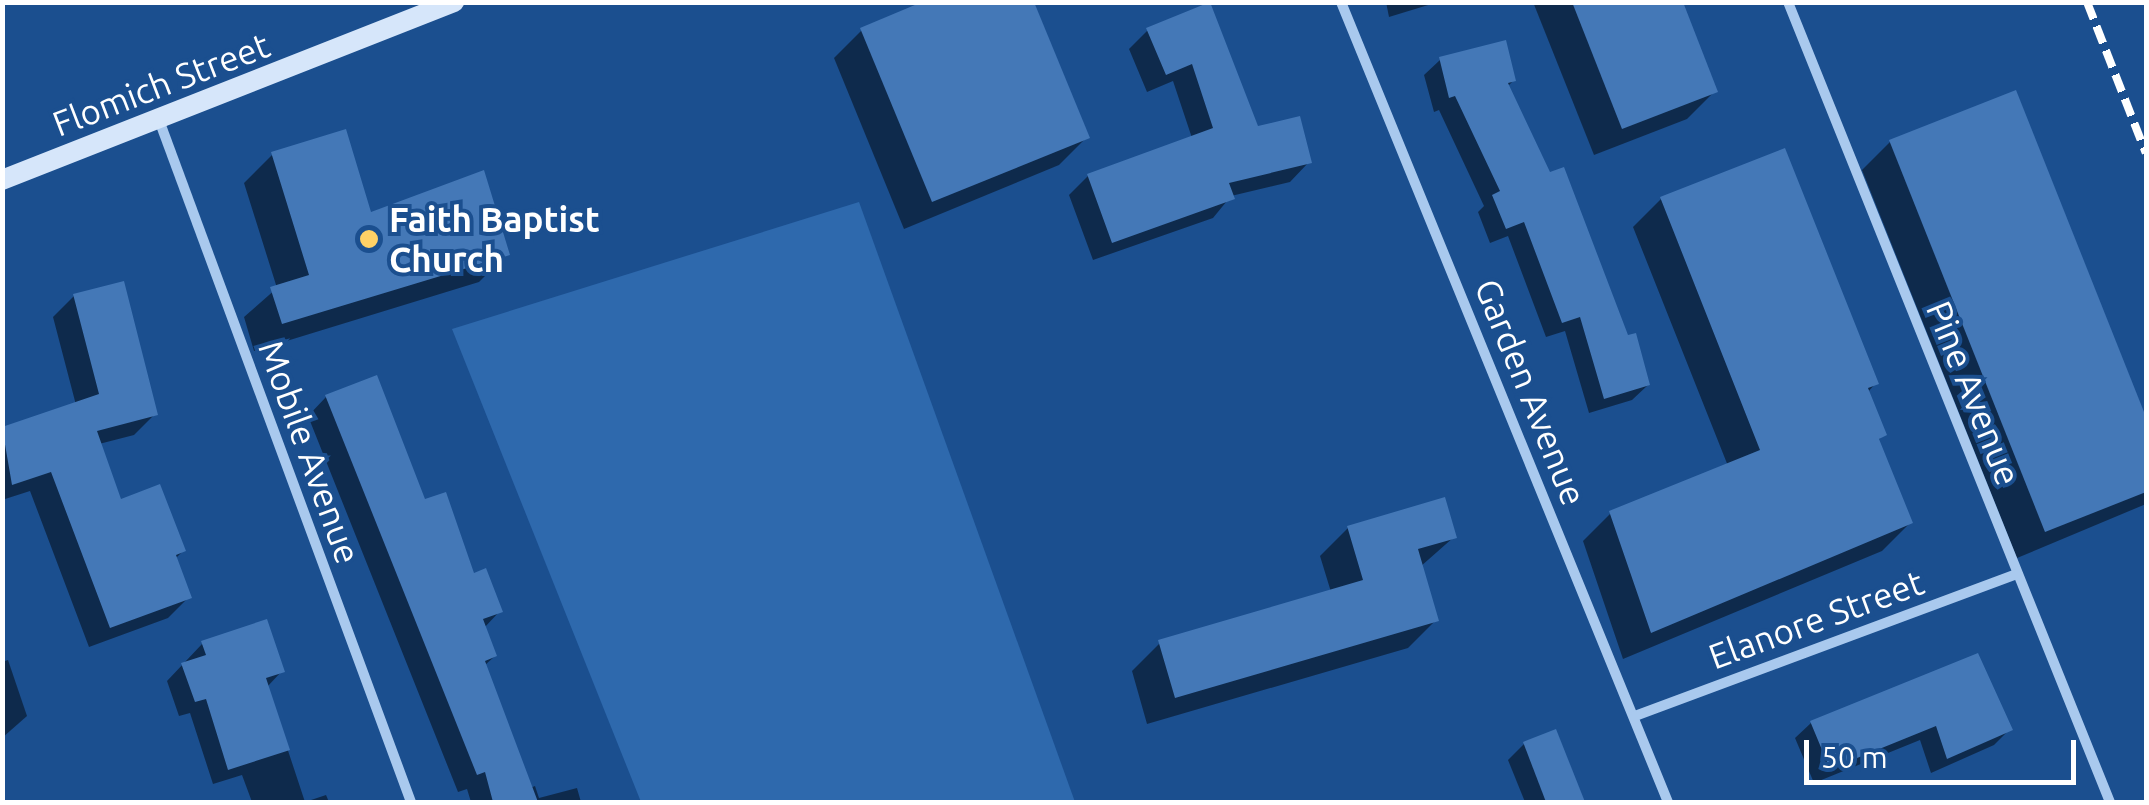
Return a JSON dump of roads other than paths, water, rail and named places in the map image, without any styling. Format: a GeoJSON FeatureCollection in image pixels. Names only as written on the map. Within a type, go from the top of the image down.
{"type":"FeatureCollection","features":[{"type":"Feature","properties":{"kind":"street","name":"Flomich Street"},"geometry":{"type":"LineString","coordinates":[[2,180],[454,2]]}},
{"type":"Feature","properties":{"kind":"street","name":"Garden Avenue"},"geometry":{"type":"LineString","coordinates":[[1341,2],[1668,802]]}},
{"type":"Feature","properties":{"kind":"street","name":"Pine Avenue"},"geometry":{"type":"LineString","coordinates":[[1788,2],[2110,802]]}},
{"type":"Feature","properties":{"kind":"street","name":"Mobile Avenue"},"geometry":{"type":"LineString","coordinates":[[159,120],[411,802]]}},
{"type":"Feature","properties":{"kind":"street","name":"Elanore Street"},"geometry":{"type":"LineString","coordinates":[[1635,716],[2017,574]]}},
{"type":"Feature","properties":{"kind":"railway"},"geometry":{"type":"LineString","coordinates":[[2087,2],[2146,153]]}},
{"type":"Feature","properties":{"kind":"place","name":"Faith Baptist Church"},"geometry":{"type":"Point","coordinates":[369,239]}}]}
